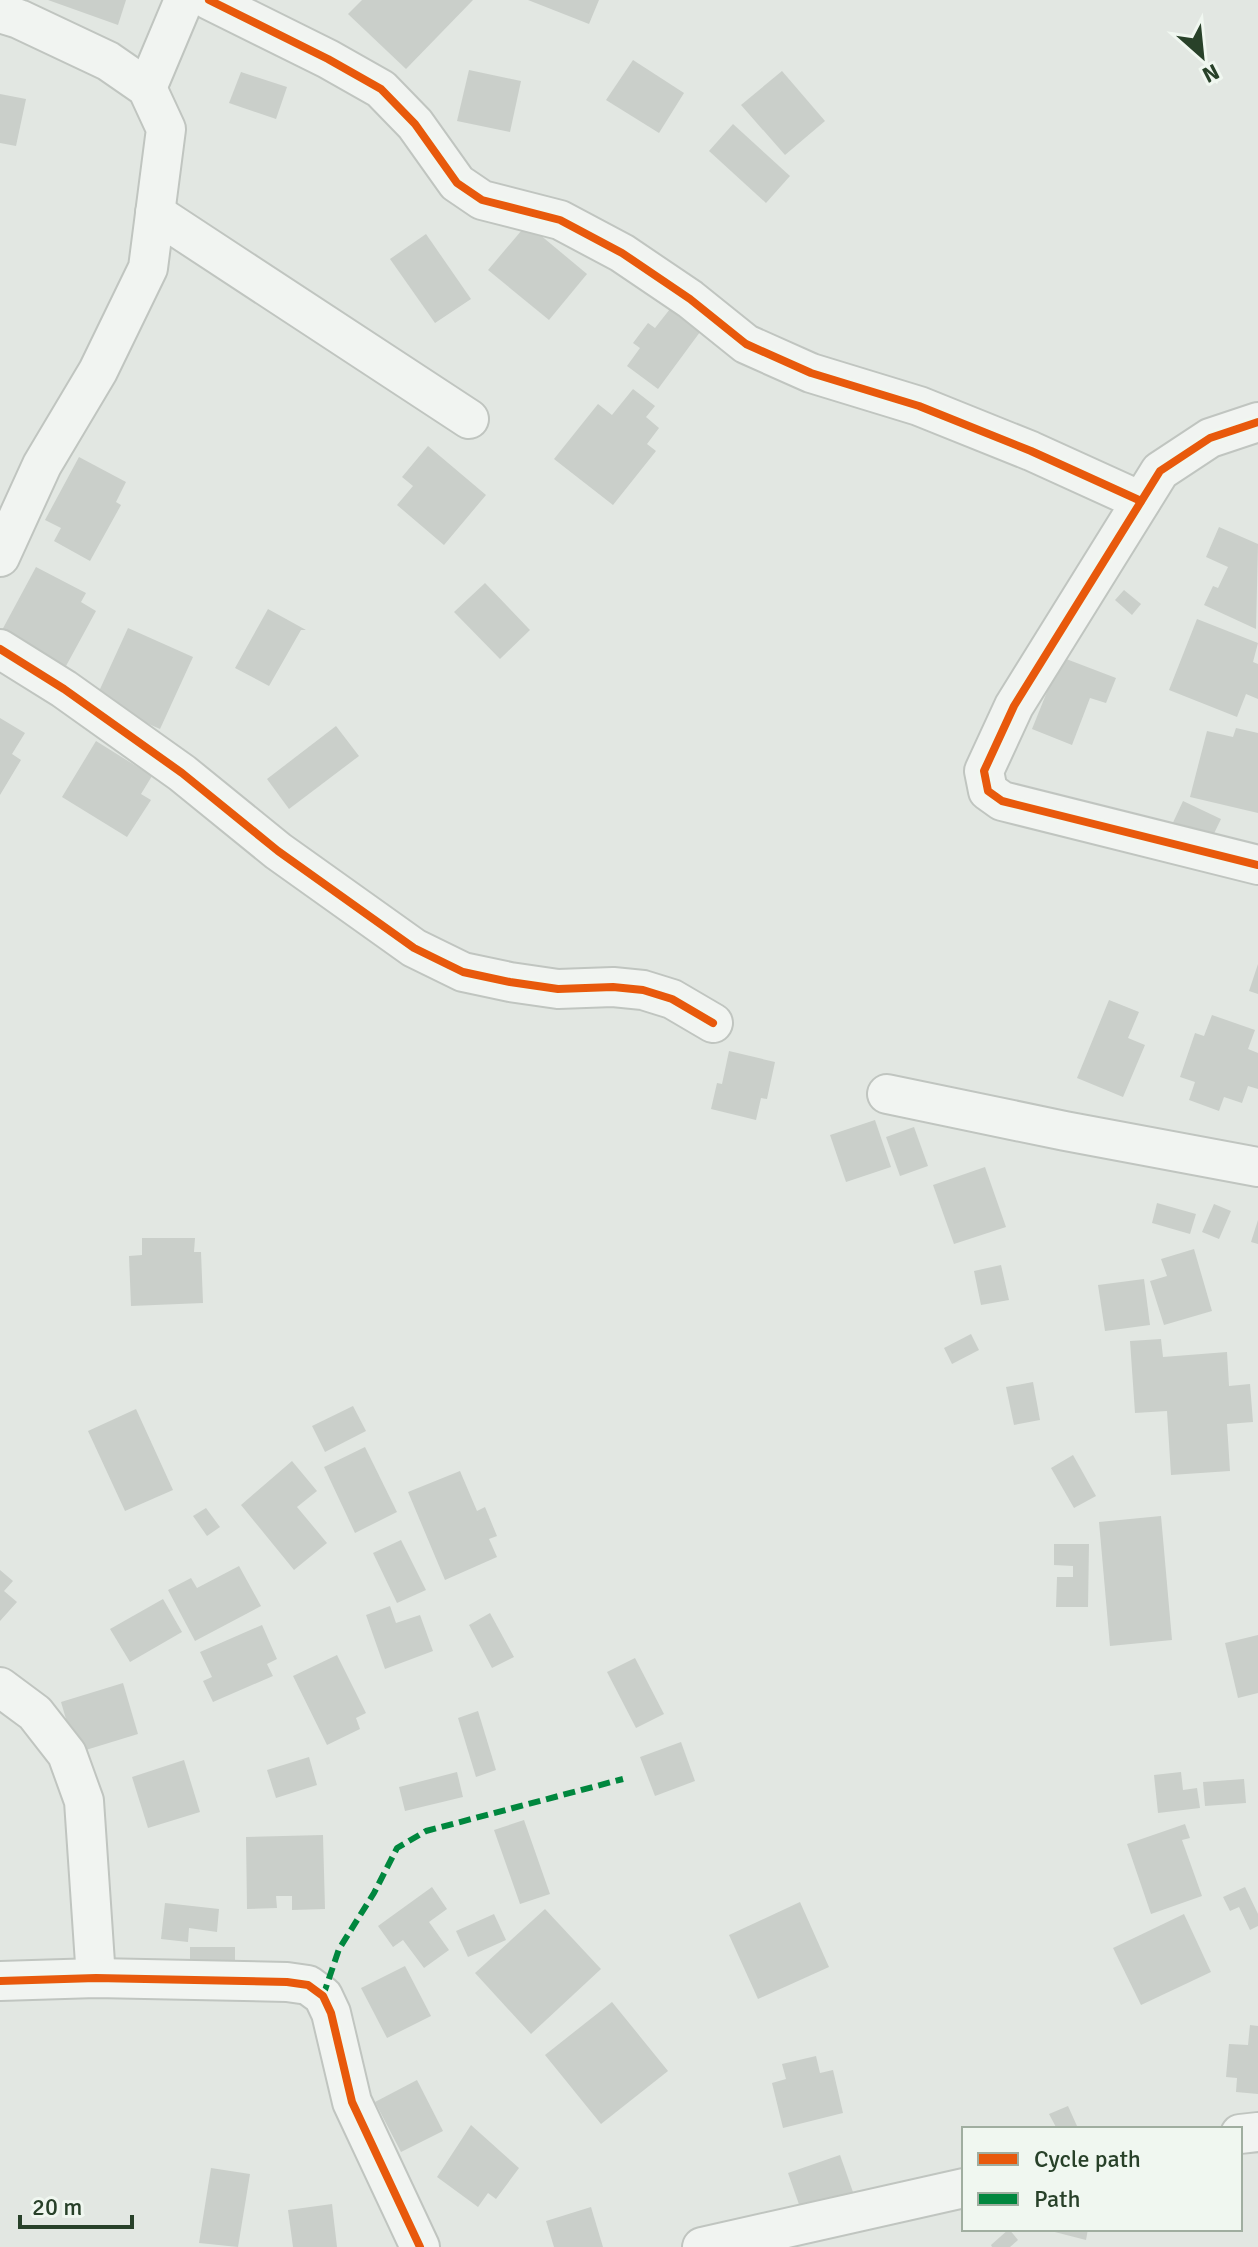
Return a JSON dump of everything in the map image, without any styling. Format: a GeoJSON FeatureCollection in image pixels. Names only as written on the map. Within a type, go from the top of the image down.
{"type":"FeatureCollection","features":[{"type":"Feature","properties":{"kind":"street"},"geometry":{"type":"LineString","coordinates":[[147,88],[184,0]]}},
{"type":"Feature","properties":{"kind":"street"},"geometry":{"type":"LineString","coordinates":[[209,0],[381,89],[415,124],[457,183],[482,200],[560,220],[622,253],[690,299],[746,344],[811,373],[919,406],[1031,451],[1141,501]]}},
{"type":"Feature","properties":{"kind":"street"},"geometry":{"type":"LineString","coordinates":[[0,13],[108,61],[147,88],[166,129],[148,268],[98,371],[42,465],[0,557]]}},
{"type":"Feature","properties":{"kind":"street"},"geometry":{"type":"LineString","coordinates":[[155,213],[469,419]]}},
{"type":"Feature","properties":{"kind":"street"},"geometry":{"type":"LineString","coordinates":[[1258,422],[1210,438],[1160,471],[1014,706],[984,771],[988,791],[1002,801],[1258,865]]}},
{"type":"Feature","properties":{"kind":"street"},"geometry":{"type":"LineString","coordinates":[[0,649],[64,689],[182,773],[278,851],[414,948],[463,972],[510,982],[558,989],[613,987],[643,990],[672,999],[713,1023]]}},
{"type":"Feature","properties":{"kind":"street"},"geometry":{"type":"LineString","coordinates":[[887,1094],[1258,1167]]}},
{"type":"Feature","properties":{"kind":"street"},"geometry":{"type":"LineString","coordinates":[[0,1687],[35,1713],[67,1754],[84,1801],[96,1978]]}},
{"type":"Feature","properties":{"kind":"street"},"geometry":{"type":"LineString","coordinates":[[0,1981],[96,1978],[308,1985],[323,1996],[331,2013],[352,2102],[420,2247]]}},
{"type":"Feature","properties":{"kind":"street"},"geometry":{"type":"LineString","coordinates":[[702,2247],[962,2188]]}},
{"type":"Feature","properties":{"kind":"building"},"geometry":{"type":"Polygon","coordinates":[[[48,0],[126,0],[118,25],[48,0]]]}},
{"type":"Feature","properties":{"kind":"building"},"geometry":{"type":"Polygon","coordinates":[[[362,0],[473,0],[406,69],[348,14],[362,0]]]}},
{"type":"Feature","properties":{"kind":"building"},"geometry":{"type":"Polygon","coordinates":[[[528,0],[599,0],[589,24],[528,0]]]}},
{"type":"Feature","properties":{"kind":"building"},"geometry":{"type":"Polygon","coordinates":[[[633,60],[684,93],[659,133],[606,100],[633,60]]]}},
{"type":"Feature","properties":{"kind":"building"},"geometry":{"type":"Polygon","coordinates":[[[469,70],[521,81],[510,132],[457,121],[469,70]]]}},
{"type":"Feature","properties":{"kind":"building"},"geometry":{"type":"Polygon","coordinates":[[[782,71],[825,121],[785,155],[741,105],[782,71]]]}},
{"type":"Feature","properties":{"kind":"building"},"geometry":{"type":"Polygon","coordinates":[[[241,72],[287,87],[276,119],[229,103],[241,72]]]}},
{"type":"Feature","properties":{"kind":"building"},"geometry":{"type":"Polygon","coordinates":[[[0,94],[26,99],[16,146],[0,143],[0,94]]]}},
{"type":"Feature","properties":{"kind":"building"},"geometry":{"type":"Polygon","coordinates":[[[733,124],[790,176],[766,203],[709,151],[733,124]]]}},
{"type":"Feature","properties":{"kind":"building"},"geometry":{"type":"Polygon","coordinates":[[[527,224],[587,274],[549,320],[488,270],[527,224]]]}},
{"type":"Feature","properties":{"kind":"building"},"geometry":{"type":"Polygon","coordinates":[[[426,234],[471,299],[435,323],[390,259],[426,234]]]}},
{"type":"Feature","properties":{"kind":"building"},"geometry":{"type":"Polygon","coordinates":[[[670,309],[700,332],[658,389],[627,366],[640,348],[633,343],[648,323],[655,328],[670,309]]]}},
{"type":"Feature","properties":{"kind":"building"},"geometry":{"type":"Polygon","coordinates":[[[633,389],[655,406],[646,417],[659,428],[647,444],[656,451],[613,505],[554,459],[598,404],[612,415],[633,389]]]}},
{"type":"Feature","properties":{"kind":"building"},"geometry":{"type":"Polygon","coordinates":[[[428,446],[486,495],[444,545],[397,505],[413,486],[402,477],[428,446]]]}},
{"type":"Feature","properties":{"kind":"building"},"geometry":{"type":"Polygon","coordinates":[[[79,457],[126,482],[116,502],[121,505],[90,561],[54,541],[61,528],[45,520],[79,457]]]}},
{"type":"Feature","properties":{"kind":"building"},"geometry":{"type":"Polygon","coordinates":[[[1219,527],[1258,544],[1256,629],[1204,605],[1213,586],[1218,588],[1228,567],[1206,557],[1219,527]]]}},
{"type":"Feature","properties":{"kind":"building"},"geometry":{"type":"Polygon","coordinates":[[[36,567],[86,593],[81,602],[96,611],[66,666],[1,632],[36,567]]]}},
{"type":"Feature","properties":{"kind":"building"},"geometry":{"type":"Polygon","coordinates":[[[485,583],[530,630],[500,659],[454,612],[485,583]]]}},
{"type":"Feature","properties":{"kind":"building"},"geometry":{"type":"Polygon","coordinates":[[[1124,590],[1141,604],[1132,615],[1115,600],[1124,590]]]}},
{"type":"Feature","properties":{"kind":"building"},"geometry":{"type":"Polygon","coordinates":[[[268,609],[306,630],[301,630],[269,686],[235,668],[268,609]]]}},
{"type":"Feature","properties":{"kind":"building"},"geometry":{"type":"Polygon","coordinates":[[[1197,619],[1258,643],[1253,662],[1258,664],[1258,699],[1246,694],[1237,717],[1169,690],[1197,619]]]}},
{"type":"Feature","properties":{"kind":"building"},"geometry":{"type":"Polygon","coordinates":[[[128,628],[193,657],[160,729],[95,700],[128,628]]]}},
{"type":"Feature","properties":{"kind":"building"},"geometry":{"type":"Polygon","coordinates":[[[1061,657],[1116,678],[1106,703],[1090,698],[1072,745],[1032,729],[1061,657]]]}},
{"type":"Feature","properties":{"kind":"building"},"geometry":{"type":"Polygon","coordinates":[[[0,718],[25,733],[12,754],[21,760],[0,795],[0,718]]]}},
{"type":"Feature","properties":{"kind":"building"},"geometry":{"type":"Polygon","coordinates":[[[336,726],[359,756],[289,809],[267,779],[336,726]]]}},
{"type":"Feature","properties":{"kind":"building"},"geometry":{"type":"Polygon","coordinates":[[[1236,728],[1258,733],[1258,813],[1190,797],[1207,731],[1233,737],[1236,728]]]}},
{"type":"Feature","properties":{"kind":"building"},"geometry":{"type":"Polygon","coordinates":[[[96,741],[152,776],[141,794],[151,800],[127,837],[62,797],[96,741]]]}},
{"type":"Feature","properties":{"kind":"building"},"geometry":{"type":"Polygon","coordinates":[[[1183,801],[1221,819],[1208,846],[1170,829],[1183,801]]]}},
{"type":"Feature","properties":{"kind":"building"},"geometry":{"type":"Polygon","coordinates":[[[1258,964],[1258,994],[1249,991],[1258,964]]]}},
{"type":"Feature","properties":{"kind":"building"},"geometry":{"type":"Polygon","coordinates":[[[1109,1000],[1139,1012],[1128,1038],[1145,1045],[1123,1097],[1077,1078],[1109,1000]]]}},
{"type":"Feature","properties":{"kind":"building"},"geometry":{"type":"Polygon","coordinates":[[[1212,1015],[1255,1030],[1248,1049],[1258,1053],[1258,1089],[1248,1086],[1242,1103],[1224,1097],[1219,1111],[1189,1100],[1195,1082],[1180,1077],[1195,1033],[1204,1036],[1212,1015]]]}},
{"type":"Feature","properties":{"kind":"building"},"geometry":{"type":"Polygon","coordinates":[[[729,1051],[775,1062],[767,1099],[761,1098],[756,1120],[711,1109],[717,1083],[722,1084],[729,1051]]]}},
{"type":"Feature","properties":{"kind":"building"},"geometry":{"type":"Polygon","coordinates":[[[875,1120],[891,1167],[846,1182],[830,1135],[875,1120]]]}},
{"type":"Feature","properties":{"kind":"building"},"geometry":{"type":"Polygon","coordinates":[[[914,1127],[928,1166],[900,1176],[886,1137],[914,1127]]]}},
{"type":"Feature","properties":{"kind":"building"},"geometry":{"type":"Polygon","coordinates":[[[985,1167],[1006,1227],[954,1244],[933,1185],[985,1167]]]}},
{"type":"Feature","properties":{"kind":"building"},"geometry":{"type":"Polygon","coordinates":[[[1157,1203],[1196,1214],[1190,1234],[1152,1223],[1157,1203]]]}},
{"type":"Feature","properties":{"kind":"building"},"geometry":{"type":"Polygon","coordinates":[[[1214,1204],[1231,1211],[1219,1239],[1202,1232],[1214,1204]]]}},
{"type":"Feature","properties":{"kind":"building"},"geometry":{"type":"Polygon","coordinates":[[[1258,1220],[1258,1244],[1251,1242],[1258,1220]]]}},
{"type":"Feature","properties":{"kind":"building"},"geometry":{"type":"Polygon","coordinates":[[[142,1238],[195,1238],[194,1252],[201,1252],[203,1303],[131,1306],[129,1256],[142,1255],[142,1238]]]}},
{"type":"Feature","properties":{"kind":"building"},"geometry":{"type":"Polygon","coordinates":[[[1194,1249],[1212,1311],[1164,1325],[1150,1281],[1167,1276],[1161,1259],[1194,1249]]]}},
{"type":"Feature","properties":{"kind":"building"},"geometry":{"type":"Polygon","coordinates":[[[1001,1265],[1009,1300],[981,1305],[974,1271],[1001,1265]]]}},
{"type":"Feature","properties":{"kind":"building"},"geometry":{"type":"Polygon","coordinates":[[[1144,1279],[1150,1325],[1105,1331],[1098,1285],[1144,1279]]]}},
{"type":"Feature","properties":{"kind":"building"},"geometry":{"type":"Polygon","coordinates":[[[971,1334],[979,1350],[952,1364],[944,1348],[971,1334]]]}},
{"type":"Feature","properties":{"kind":"building"},"geometry":{"type":"Polygon","coordinates":[[[1161,1339],[1163,1357],[1227,1352],[1229,1386],[1250,1384],[1253,1422],[1227,1424],[1230,1471],[1171,1475],[1167,1411],[1135,1413],[1130,1341],[1161,1339]]]}},
{"type":"Feature","properties":{"kind":"building"},"geometry":{"type":"Polygon","coordinates":[[[1033,1382],[1040,1420],[1014,1425],[1006,1387],[1033,1382]]]}},
{"type":"Feature","properties":{"kind":"building"},"geometry":{"type":"Polygon","coordinates":[[[353,1406],[366,1431],[325,1452],[312,1426],[353,1406]]]}},
{"type":"Feature","properties":{"kind":"building"},"geometry":{"type":"Polygon","coordinates":[[[136,1409],[173,1490],[125,1511],[88,1431],[136,1409]]]}},
{"type":"Feature","properties":{"kind":"building"},"geometry":{"type":"Polygon","coordinates":[[[365,1447],[397,1512],[355,1533],[324,1467],[365,1447]]]}},
{"type":"Feature","properties":{"kind":"building"},"geometry":{"type":"Polygon","coordinates":[[[1073,1455],[1096,1496],[1074,1508],[1051,1468],[1073,1455]]]}},
{"type":"Feature","properties":{"kind":"building"},"geometry":{"type":"Polygon","coordinates":[[[292,1461],[317,1491],[297,1507],[327,1543],[294,1570],[241,1505],[292,1461]]]}},
{"type":"Feature","properties":{"kind":"building"},"geometry":{"type":"Polygon","coordinates":[[[460,1471],[477,1511],[485,1507],[497,1536],[489,1539],[497,1557],[445,1580],[408,1492],[460,1471]]]}},
{"type":"Feature","properties":{"kind":"building"},"geometry":{"type":"Polygon","coordinates":[[[206,1508],[220,1527],[207,1536],[193,1516],[206,1508]]]}},
{"type":"Feature","properties":{"kind":"building"},"geometry":{"type":"Polygon","coordinates":[[[1161,1516],[1172,1640],[1110,1646],[1099,1522],[1161,1516]]]}},
{"type":"Feature","properties":{"kind":"building"},"geometry":{"type":"Polygon","coordinates":[[[401,1540],[426,1590],[397,1603],[373,1553],[401,1540]]]}},
{"type":"Feature","properties":{"kind":"building"},"geometry":{"type":"Polygon","coordinates":[[[1054,1544],[1089,1544],[1088,1607],[1056,1607],[1057,1577],[1073,1577],[1073,1566],[1054,1565],[1054,1544]]]}},
{"type":"Feature","properties":{"kind":"building"},"geometry":{"type":"Polygon","coordinates":[[[239,1566],[261,1606],[195,1641],[168,1590],[191,1578],[197,1588],[239,1566]]]}},
{"type":"Feature","properties":{"kind":"building"},"geometry":{"type":"Polygon","coordinates":[[[0,1570],[13,1581],[4,1591],[17,1602],[0,1621],[0,1570]]]}},
{"type":"Feature","properties":{"kind":"building"},"geometry":{"type":"Polygon","coordinates":[[[163,1599],[182,1632],[130,1662],[110,1629],[163,1599]]]}},
{"type":"Feature","properties":{"kind":"building"},"geometry":{"type":"Polygon","coordinates":[[[390,1606],[396,1623],[420,1615],[433,1651],[385,1669],[366,1615],[390,1606]]]}},
{"type":"Feature","properties":{"kind":"building"},"geometry":{"type":"Polygon","coordinates":[[[490,1613],[514,1657],[492,1668],[469,1625],[490,1613]]]}},
{"type":"Feature","properties":{"kind":"building"},"geometry":{"type":"Polygon","coordinates":[[[262,1625],[277,1659],[267,1664],[273,1676],[213,1702],[203,1681],[212,1677],[200,1652],[262,1625]]]}},
{"type":"Feature","properties":{"kind":"building"},"geometry":{"type":"Polygon","coordinates":[[[1258,1635],[1258,1693],[1238,1698],[1225,1643],[1258,1635]]]}},
{"type":"Feature","properties":{"kind":"building"},"geometry":{"type":"Polygon","coordinates":[[[337,1655],[366,1713],[356,1718],[360,1729],[327,1745],[293,1676],[337,1655]]]}},
{"type":"Feature","properties":{"kind":"building"},"geometry":{"type":"Polygon","coordinates":[[[635,1658],[664,1714],[636,1728],[607,1672],[635,1658]]]}},
{"type":"Feature","properties":{"kind":"building"},"geometry":{"type":"Polygon","coordinates":[[[123,1683],[138,1734],[76,1753],[61,1702],[123,1683]]]}},
{"type":"Feature","properties":{"kind":"building"},"geometry":{"type":"Polygon","coordinates":[[[478,1711],[496,1770],[476,1777],[458,1718],[478,1711]]]}},
{"type":"Feature","properties":{"kind":"building"},"geometry":{"type":"Polygon","coordinates":[[[681,1742],[695,1781],[655,1796],[640,1757],[681,1742]]]}},
{"type":"Feature","properties":{"kind":"building"},"geometry":{"type":"Polygon","coordinates":[[[309,1757],[317,1785],[276,1798],[267,1770],[309,1757]]]}},
{"type":"Feature","properties":{"kind":"building"},"geometry":{"type":"Polygon","coordinates":[[[184,1760],[200,1812],[148,1828],[132,1777],[184,1760]]]}},
{"type":"Feature","properties":{"kind":"building"},"geometry":{"type":"Polygon","coordinates":[[[457,1772],[463,1797],[405,1811],[399,1787],[457,1772]]]}},
{"type":"Feature","properties":{"kind":"building"},"geometry":{"type":"Polygon","coordinates":[[[1181,1772],[1183,1790],[1197,1788],[1200,1808],[1158,1813],[1154,1775],[1181,1772]]]}},
{"type":"Feature","properties":{"kind":"building"},"geometry":{"type":"Polygon","coordinates":[[[1244,1779],[1246,1803],[1205,1806],[1203,1782],[1244,1779]]]}},
{"type":"Feature","properties":{"kind":"building"},"geometry":{"type":"Polygon","coordinates":[[[524,1820],[550,1894],[520,1904],[494,1830],[524,1820]]]}},
{"type":"Feature","properties":{"kind":"building"},"geometry":{"type":"Polygon","coordinates":[[[1185,1824],[1190,1838],[1182,1840],[1202,1896],[1151,1914],[1127,1844],[1185,1824]]]}},
{"type":"Feature","properties":{"kind":"building"},"geometry":{"type":"Polygon","coordinates":[[[323,1835],[325,1909],[292,1910],[292,1896],[276,1896],[277,1908],[247,1909],[246,1837],[323,1835]]]}},
{"type":"Feature","properties":{"kind":"building"},"geometry":{"type":"Polygon","coordinates":[[[432,1887],[447,1909],[429,1922],[449,1950],[424,1968],[403,1940],[393,1947],[378,1926],[432,1887]]]}},
{"type":"Feature","properties":{"kind":"building"},"geometry":{"type":"Polygon","coordinates":[[[1245,1887],[1258,1914],[1258,1926],[1250,1930],[1239,1907],[1230,1911],[1223,1897],[1245,1887]]]}},
{"type":"Feature","properties":{"kind":"building"},"geometry":{"type":"Polygon","coordinates":[[[800,1902],[829,1967],[758,1999],[729,1935],[800,1902]]]}},
{"type":"Feature","properties":{"kind":"building"},"geometry":{"type":"Polygon","coordinates":[[[165,1903],[219,1909],[217,1932],[189,1928],[188,1942],[161,1939],[165,1903]]]}},
{"type":"Feature","properties":{"kind":"building"},"geometry":{"type":"Polygon","coordinates":[[[545,1909],[601,1969],[531,2034],[475,1973],[545,1909]]]}},
{"type":"Feature","properties":{"kind":"building"},"geometry":{"type":"Polygon","coordinates":[[[494,1914],[506,1940],[468,1957],[456,1931],[494,1914]]]}},
{"type":"Feature","properties":{"kind":"building"},"geometry":{"type":"Polygon","coordinates":[[[1184,1914],[1211,1972],[1141,2005],[1113,1948],[1184,1914]]]}},
{"type":"Feature","properties":{"kind":"building"},"geometry":{"type":"Polygon","coordinates":[[[190,1947],[235,1947],[235,1977],[190,1977],[190,1947]]]}},
{"type":"Feature","properties":{"kind":"building"},"geometry":{"type":"Polygon","coordinates":[[[405,1966],[431,2016],[387,2038],[361,1988],[405,1966]]]}},
{"type":"Feature","properties":{"kind":"building"},"geometry":{"type":"Polygon","coordinates":[[[612,2002],[668,2071],[601,2124],[545,2055],[612,2002]]]}},
{"type":"Feature","properties":{"kind":"building"},"geometry":{"type":"Polygon","coordinates":[[[1250,2025],[1258,2026],[1258,2094],[1236,2092],[1237,2078],[1226,2077],[1229,2044],[1248,2045],[1250,2025]]]}},
{"type":"Feature","properties":{"kind":"building"},"geometry":{"type":"Polygon","coordinates":[[[816,2056],[820,2073],[833,2070],[843,2113],[783,2128],[772,2083],[786,2079],[782,2064],[816,2056]]]}},
{"type":"Feature","properties":{"kind":"building"},"geometry":{"type":"Polygon","coordinates":[[[417,2080],[443,2131],[401,2152],[375,2102],[417,2080]]]}},
{"type":"Feature","properties":{"kind":"building"},"geometry":{"type":"Polygon","coordinates":[[[1068,2106],[1077,2126],[1056,2127],[1049,2114],[1068,2106]]]}},
{"type":"Feature","properties":{"kind":"building"},"geometry":{"type":"Polygon","coordinates":[[[471,2125],[519,2168],[496,2199],[488,2193],[478,2207],[437,2177],[471,2125]]]}},
{"type":"Feature","properties":{"kind":"building"},"geometry":{"type":"Polygon","coordinates":[[[840,2155],[854,2195],[802,2213],[788,2173],[840,2155]]]}},
{"type":"Feature","properties":{"kind":"building"},"geometry":{"type":"Polygon","coordinates":[[[211,2168],[250,2174],[238,2247],[199,2243],[211,2168]]]}},
{"type":"Feature","properties":{"kind":"building"},"geometry":{"type":"Polygon","coordinates":[[[332,2204],[337,2247],[293,2247],[288,2210],[332,2204]]]}},
{"type":"Feature","properties":{"kind":"building"},"geometry":{"type":"Polygon","coordinates":[[[591,2207],[603,2247],[554,2247],[546,2221],[591,2207]]]}},
{"type":"Feature","properties":{"kind":"building"},"geometry":{"type":"Polygon","coordinates":[[[1007,2231],[1011,2231],[1018,2240],[1010,2247],[991,2245],[1007,2231]]]}},
{"type":"Feature","properties":{"kind":"building"},"geometry":{"type":"Polygon","coordinates":[[[1051,2231],[1088,2231],[1086,2240],[1051,2231]]]}},
{"type":"Feature","properties":{"kind":"marked path"},"geometry":{"type":"LineString","coordinates":[[323,1996],[339,1949],[374,1893],[397,1848],[426,1831],[623,1779]]}},
{"type":"Feature","properties":{"kind":"cycle path"},"geometry":{"type":"LineString","coordinates":[[209,0],[381,89],[415,124],[457,183],[482,200],[560,220],[622,253],[690,299],[746,344],[811,373],[919,406],[1031,451],[1141,501]]}},
{"type":"Feature","properties":{"kind":"cycle path"},"geometry":{"type":"LineString","coordinates":[[1258,422],[1210,438],[1160,471],[1014,706],[984,771],[988,791],[1002,801],[1258,865]]}},
{"type":"Feature","properties":{"kind":"cycle path"},"geometry":{"type":"LineString","coordinates":[[0,649],[64,689],[182,773],[278,851],[414,948],[463,972],[510,982],[558,989],[613,987],[643,990],[672,999],[713,1023]]}},
{"type":"Feature","properties":{"kind":"cycle path"},"geometry":{"type":"LineString","coordinates":[[0,1981],[96,1978],[308,1985],[323,1996],[331,2013],[352,2102],[420,2247]]}}]}
